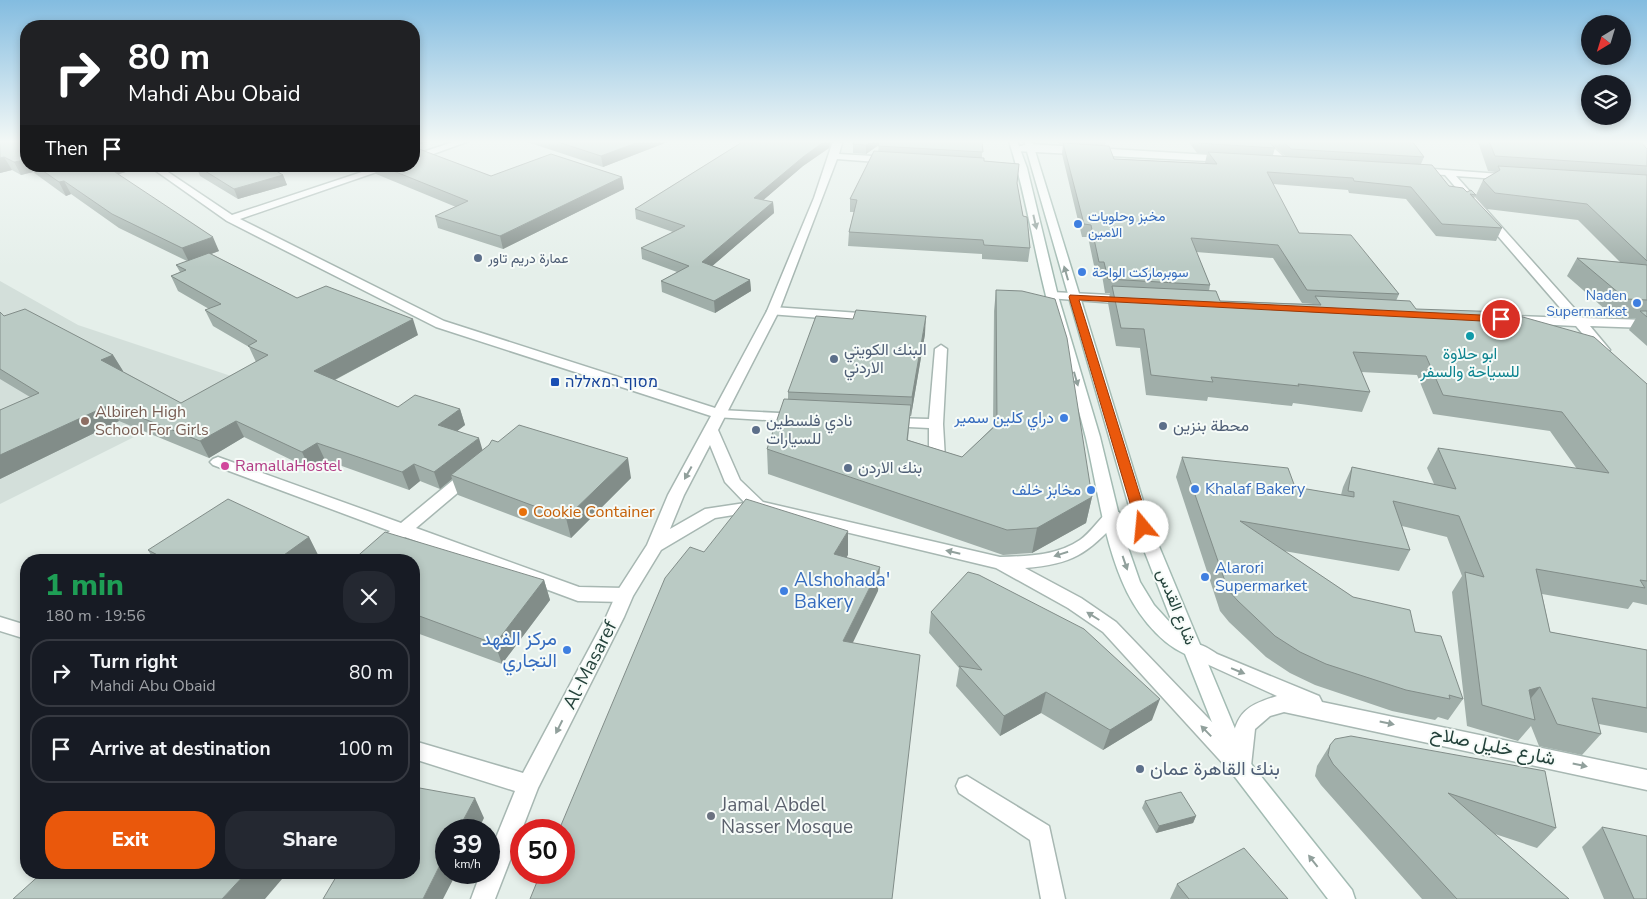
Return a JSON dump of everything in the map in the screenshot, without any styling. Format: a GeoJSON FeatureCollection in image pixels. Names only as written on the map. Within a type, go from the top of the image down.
{"type":"FeatureCollection","features":[{"type":"Feature","properties":{"kind":"street"},"geometry":{"type":"LineString","coordinates":[[178,183],[231,219],[348,276],[440,324],[720,414],[809,418]]}},
{"type":"Feature","properties":{"kind":"street"},"geometry":{"type":"LineString","coordinates":[[231,219],[339,183]]}},
{"type":"Feature","properties":{"kind":"street","name":"Al-Masaref"},"geometry":{"type":"LineString","coordinates":[[483,899],[528,786],[615,617],[624,595],[655,546],[676,495],[774,311],[824,183]]}},
{"type":"Feature","properties":{"kind":"street"},"geometry":{"type":"LineString","coordinates":[[1027,183],[1052,296],[1093,437],[1113,516],[1116,536],[1131,582],[1148,610],[1177,642],[1210,660],[1339,713]]}},
{"type":"Feature","properties":{"kind":"street","name":"شارع القدس"},"geometry":{"type":"LineString","coordinates":[[1030,183],[1073,297],[1143,527],[1240,766],[1343,899]]}},
{"type":"Feature","properties":{"kind":"street"},"geometry":{"type":"LineString","coordinates":[[1457,183],[1578,323],[1610,357]]}},
{"type":"Feature","properties":{"kind":"street"},"geometry":{"type":"LineString","coordinates":[[1052,296],[1143,301]]}},
{"type":"Feature","properties":{"kind":"street"},"geometry":{"type":"LineString","coordinates":[[774,311],[891,319]]}},
{"type":"Feature","properties":{"kind":"street"},"geometry":{"type":"LineString","coordinates":[[1499,319],[1647,324]]}},
{"type":"Feature","properties":{"kind":"street"},"geometry":{"type":"LineString","coordinates":[[937,458],[936,424],[941,349]]}},
{"type":"Feature","properties":{"kind":"street"},"geometry":{"type":"LineString","coordinates":[[877,422],[936,424]]}},
{"type":"Feature","properties":{"kind":"street"},"geometry":{"type":"LineString","coordinates":[[711,431],[733,482],[758,506]]}},
{"type":"Feature","properties":{"kind":"street"},"geometry":{"type":"LineString","coordinates":[[218,462],[578,594],[624,595]]}},
{"type":"Feature","properties":{"kind":"street"},"geometry":{"type":"LineString","coordinates":[[374,554],[480,466]]}},
{"type":"Feature","properties":{"kind":"street","name":"Al-Masaref"},"geometry":{"type":"LineString","coordinates":[[655,546],[711,513],[758,506],[1000,563]]}},
{"type":"Feature","properties":{"kind":"street"},"geometry":{"type":"LineString","coordinates":[[1000,563],[1031,563],[1064,554],[1085,544],[1113,516]]}},
{"type":"Feature","properties":{"kind":"street"},"geometry":{"type":"LineString","coordinates":[[1000,563],[1061,596],[1125,639],[1137,656],[1240,766]]}},
{"type":"Feature","properties":{"kind":"street"},"geometry":{"type":"LineString","coordinates":[[0,624],[20,630]]}},
{"type":"Feature","properties":{"kind":"street"},"geometry":{"type":"LineString","coordinates":[[1240,766],[1245,725],[1263,709],[1284,704],[1339,713]]}},
{"type":"Feature","properties":{"kind":"street","name":"شارع خليل صلاح"},"geometry":{"type":"LineString","coordinates":[[1339,713],[1647,780]]}},
{"type":"Feature","properties":{"kind":"street"},"geometry":{"type":"LineString","coordinates":[[420,752],[528,786]]}},
{"type":"Feature","properties":{"kind":"street"},"geometry":{"type":"LineString","coordinates":[[967,786],[1041,834],[1053,899]]}},
{"type":"Feature","properties":{"kind":"shaded area"},"geometry":{"type":"Polygon","coordinates":[[[0,281],[78,325],[246,381],[0,504],[0,281]]]}},
{"type":"Feature","properties":{"kind":"building"},"geometry":{"type":"Polygon","coordinates":[[[67,183],[132,183],[213,237],[182,248],[112,214],[67,183]]]}},
{"type":"Feature","properties":{"kind":"building"},"geometry":{"type":"Polygon","coordinates":[[[224,183],[255,183],[234,189],[224,183]]]}},
{"type":"Feature","properties":{"kind":"building"},"geometry":{"type":"Polygon","coordinates":[[[423,183],[610,183],[500,236],[435,216],[468,201],[423,183]]]}},
{"type":"Feature","properties":{"kind":"building"},"geometry":{"type":"Polygon","coordinates":[[[677,183],[772,183],[754,198],[773,202],[702,262],[750,280],[714,301],[661,281],[689,266],[641,248],[685,226],[635,209],[677,183]]]}},
{"type":"Feature","properties":{"kind":"building"},"geometry":{"type":"Polygon","coordinates":[[[858,183],[1017,183],[1023,216],[1027,217],[1030,248],[984,245],[983,240],[849,232],[857,200],[850,199],[858,183]]]}},
{"type":"Feature","properties":{"kind":"building"},"geometry":{"type":"Polygon","coordinates":[[[1073,183],[1273,183],[1299,233],[1351,235],[1399,294],[1307,290],[1278,245],[1191,238],[1210,285],[1108,279],[1104,262],[1099,262],[1091,225],[1084,224],[1073,183]]]}},
{"type":"Feature","properties":{"kind":"building"},"geometry":{"type":"Polygon","coordinates":[[[1373,183],[1447,183],[1449,186],[1463,188],[1467,192],[1471,190],[1476,195],[1470,194],[1502,228],[1442,224],[1411,187],[1373,183]]]}},
{"type":"Feature","properties":{"kind":"building"},"geometry":{"type":"Polygon","coordinates":[[[1486,183],[1647,183],[1647,261],[1587,204],[1495,193],[1486,183]]]}},
{"type":"Feature","properties":{"kind":"building"},"geometry":{"type":"Polygon","coordinates":[[[209,253],[297,298],[326,286],[413,319],[314,371],[398,407],[415,395],[460,409],[438,425],[479,438],[434,472],[414,464],[402,472],[317,443],[302,452],[236,421],[200,441],[109,405],[0,455],[0,410],[39,393],[0,369],[0,312],[4,316],[25,309],[113,355],[101,360],[181,403],[268,355],[248,346],[257,341],[205,310],[221,304],[171,276],[186,270],[176,265],[209,253]]]}},
{"type":"Feature","properties":{"kind":"building"},"geometry":{"type":"Polygon","coordinates":[[[1577,258],[1647,265],[1647,300],[1626,299],[1577,258]]]}},
{"type":"Feature","properties":{"kind":"building"},"geometry":{"type":"Polygon","coordinates":[[[1112,286],[1216,291],[1220,301],[1321,305],[1315,296],[1410,301],[1416,309],[1505,312],[1594,337],[1647,384],[1647,581],[1640,580],[1645,588],[1536,569],[1550,632],[1647,650],[1647,708],[1592,698],[1601,734],[1557,724],[1540,687],[1529,690],[1535,720],[1482,705],[1465,572],[1484,577],[1459,516],[1393,501],[1410,550],[1240,521],[1353,597],[1410,610],[1415,632],[1441,636],[1463,699],[1449,695],[1450,699],[1406,690],[1326,664],[1300,652],[1275,636],[1228,590],[1182,457],[1288,468],[1295,487],[1354,497],[1354,492],[1348,491],[1352,467],[1456,489],[1438,448],[1609,473],[1562,412],[1443,395],[1426,356],[1353,352],[1370,392],[1211,377],[1213,382],[1151,375],[1144,329],[1121,328],[1112,286]]]}},
{"type":"Feature","properties":{"kind":"building"},"geometry":{"type":"Polygon","coordinates":[[[996,290],[1022,291],[1055,299],[1067,338],[1092,497],[1037,528],[1007,530],[767,449],[784,399],[911,405],[907,440],[962,457],[997,424],[996,290]]]}},
{"type":"Feature","properties":{"kind":"building"},"geometry":{"type":"Polygon","coordinates":[[[856,310],[926,316],[912,397],[788,392],[816,316],[853,319],[856,310]]]}},
{"type":"Feature","properties":{"kind":"building"},"geometry":{"type":"Polygon","coordinates":[[[1640,311],[1647,311],[1647,317],[1640,311]]]}},
{"type":"Feature","properties":{"kind":"building"},"geometry":{"type":"Polygon","coordinates":[[[519,425],[628,458],[566,518],[451,475],[489,445],[492,440],[498,442],[519,425]]]}},
{"type":"Feature","properties":{"kind":"building"},"geometry":{"type":"Polygon","coordinates":[[[228,499],[309,537],[285,554],[156,554],[148,550],[228,499]]]}},
{"type":"Feature","properties":{"kind":"building"},"geometry":{"type":"Polygon","coordinates":[[[746,499],[848,531],[834,554],[880,567],[843,641],[920,655],[892,899],[530,899],[536,884],[575,884],[575,819],[564,819],[665,578],[690,547],[704,552],[746,499]]]}},
{"type":"Feature","properties":{"kind":"building"},"geometry":{"type":"Polygon","coordinates":[[[385,532],[544,580],[495,644],[420,616],[420,554],[360,554],[385,532]]]}},
{"type":"Feature","properties":{"kind":"building"},"geometry":{"type":"Polygon","coordinates":[[[968,572],[979,575],[1084,629],[1160,699],[1110,730],[1046,692],[1004,716],[959,666],[982,670],[931,612],[968,572]]]}},
{"type":"Feature","properties":{"kind":"building"},"geometry":{"type":"Polygon","coordinates":[[[1351,736],[1545,771],[1556,828],[1448,793],[1569,899],[1457,899],[1333,764],[1328,755],[1330,745],[1335,739],[1351,736]]]}},
{"type":"Feature","properties":{"kind":"building"},"geometry":{"type":"Polygon","coordinates":[[[420,788],[475,798],[464,819],[435,819],[435,875],[423,899],[323,899],[335,879],[420,879],[420,788]]]}},
{"type":"Feature","properties":{"kind":"building"},"geometry":{"type":"Polygon","coordinates":[[[1181,792],[1196,816],[1159,826],[1145,801],[1181,792]]]}},
{"type":"Feature","properties":{"kind":"building"},"geometry":{"type":"Polygon","coordinates":[[[1602,827],[1647,836],[1647,899],[1634,899],[1602,827]]]}},
{"type":"Feature","properties":{"kind":"building"},"geometry":{"type":"Polygon","coordinates":[[[1244,848],[1288,899],[1189,899],[1177,884],[1244,848]]]}},
{"type":"Feature","properties":{"kind":"building"},"geometry":{"type":"Polygon","coordinates":[[[35,879],[241,879],[222,899],[13,899],[35,879]]]}},
{"type":"Feature","properties":{"kind":"place","name":"مخبز وحلويات الامين"},"geometry":{"type":"Point","coordinates":[1078,224]}},
{"type":"Feature","properties":{"kind":"place","name":"عمارة دريم تاور"},"geometry":{"type":"Point","coordinates":[478,258]}},
{"type":"Feature","properties":{"kind":"place","name":"سوبرماركت الواحة"},"geometry":{"type":"Point","coordinates":[1082,272]}},
{"type":"Feature","properties":{"kind":"place","name":"Naden Supermarket"},"geometry":{"type":"Point","coordinates":[1637,303]}},
{"type":"Feature","properties":{"kind":"place","name":"ابو حلاوة للسياحة والسفر"},"geometry":{"type":"Point","coordinates":[1470,336]}},
{"type":"Feature","properties":{"kind":"place","name":"البنك الكويتي الاردني"},"geometry":{"type":"Point","coordinates":[834,359]}},
{"type":"Feature","properties":{"kind":"place","name":"מסוף רמאללה"},"geometry":{"type":"Point","coordinates":[555,382]}},
{"type":"Feature","properties":{"kind":"place","name":"دراي كلين سمير"},"geometry":{"type":"Point","coordinates":[1064,418]}},
{"type":"Feature","properties":{"kind":"place","name":"Albireh High School For Girls"},"geometry":{"type":"Point","coordinates":[85,421]}},
{"type":"Feature","properties":{"kind":"place","name":"محطة بنزين"},"geometry":{"type":"Point","coordinates":[1163,426]}},
{"type":"Feature","properties":{"kind":"place","name":"نادي فلسطين للسيارات"},"geometry":{"type":"Point","coordinates":[756,430]}},
{"type":"Feature","properties":{"kind":"place","name":"RamallaHostel"},"geometry":{"type":"Point","coordinates":[225,466]}},
{"type":"Feature","properties":{"kind":"place","name":"بنك الاردن"},"geometry":{"type":"Point","coordinates":[848,468]}},
{"type":"Feature","properties":{"kind":"place","name":"Khalaf Bakery"},"geometry":{"type":"Point","coordinates":[1195,489]}},
{"type":"Feature","properties":{"kind":"place","name":"مخابز خلف"},"geometry":{"type":"Point","coordinates":[1091,490]}},
{"type":"Feature","properties":{"kind":"place","name":"Cookie Container"},"geometry":{"type":"Point","coordinates":[523,512]}},
{"type":"Feature","properties":{"kind":"place","name":"Alarori Supermarket"},"geometry":{"type":"Point","coordinates":[1205,577]}},
{"type":"Feature","properties":{"kind":"place","name":"Alshohada' Bakery"},"geometry":{"type":"Point","coordinates":[784,591]}},
{"type":"Feature","properties":{"kind":"place","name":"مركز الفهد التجاري"},"geometry":{"type":"Point","coordinates":[567,650]}},
{"type":"Feature","properties":{"kind":"place","name":"بنك القاهرة عمان"},"geometry":{"type":"Point","coordinates":[1140,769]}},
{"type":"Feature","properties":{"kind":"place","name":"Jamal Abdel Nasser Mosque"},"geometry":{"type":"Point","coordinates":[711,816]}},
{"type":"Feature","properties":{"kind":"route"},"geometry":{"type":"LineString","coordinates":[[1143,527],[1073,297],[1501,319]]}}]}
